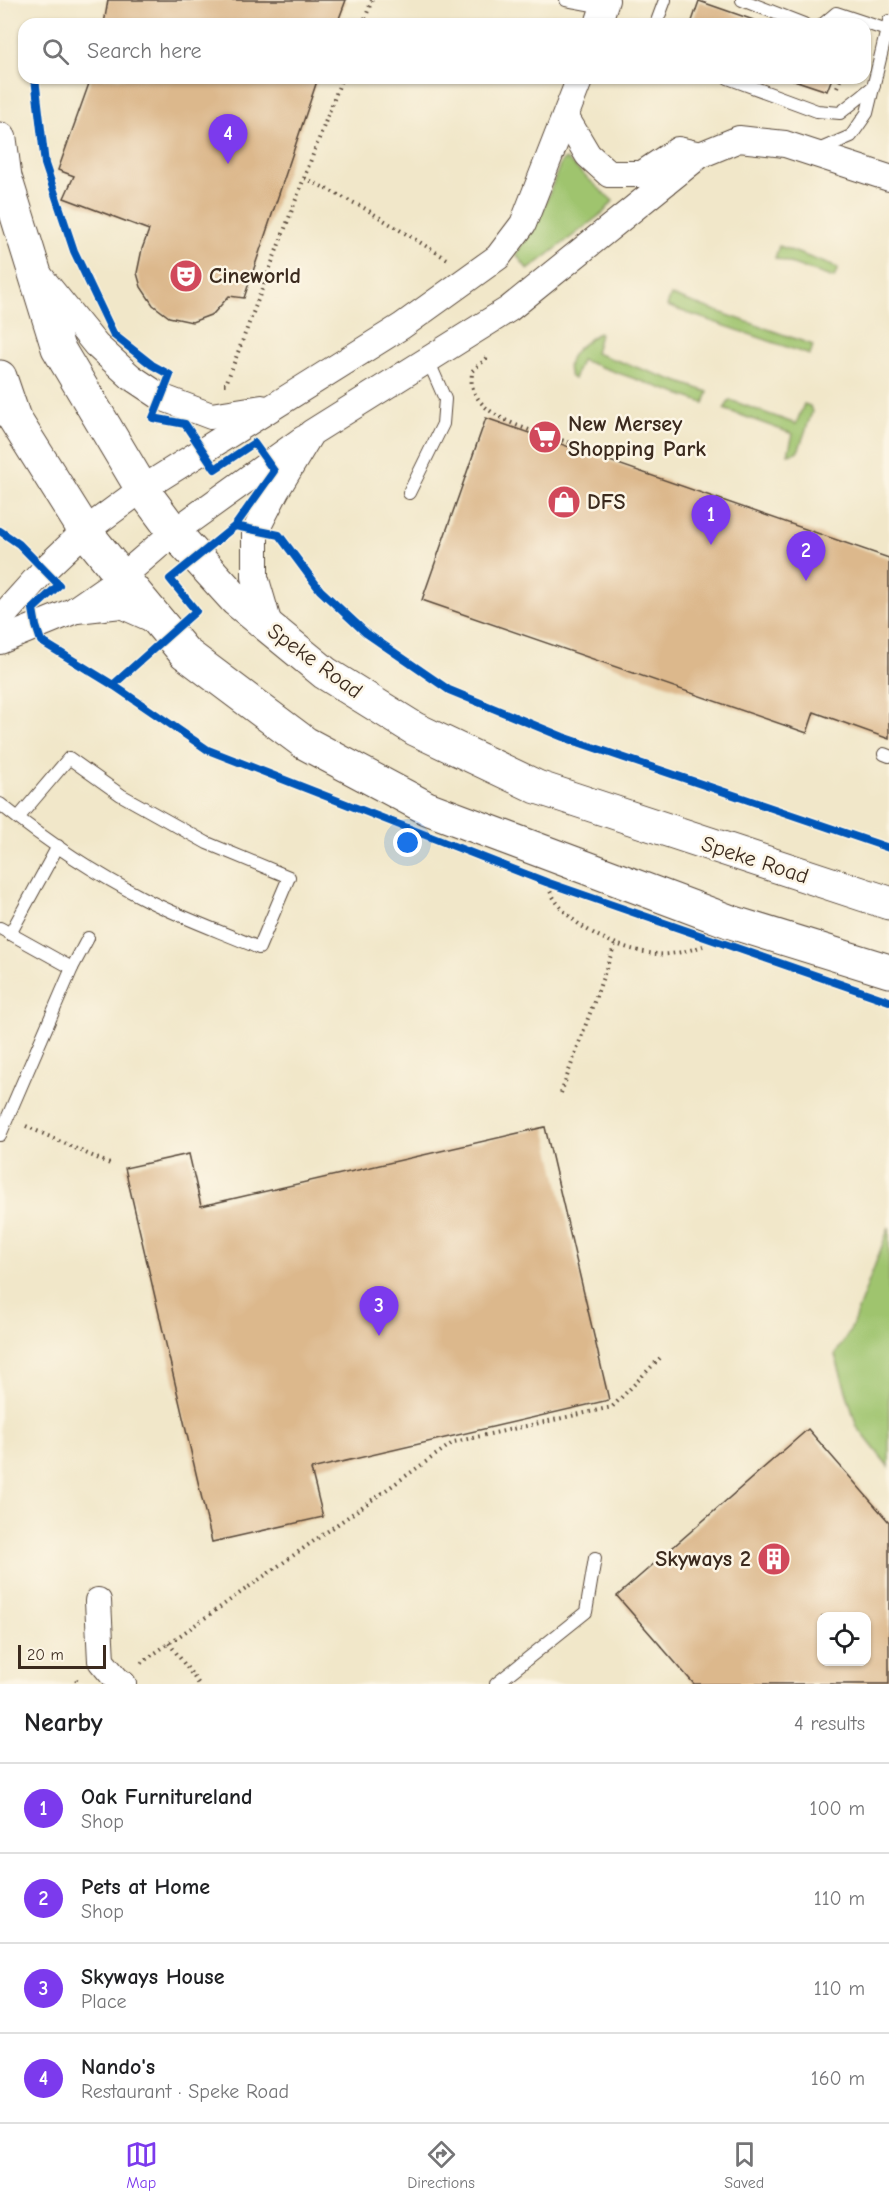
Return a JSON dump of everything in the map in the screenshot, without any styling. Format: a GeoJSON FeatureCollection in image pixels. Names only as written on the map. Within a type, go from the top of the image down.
{"type":"FeatureCollection","features":[{"type":"Feature","properties":{"kind":"highway","name":"Speke Road"},"geometry":{"type":"LineString","coordinates":[[0,139],[5,177],[58,348],[142,489],[174,532],[236,600],[325,672],[415,729],[537,788],[889,903]]}},
{"type":"Feature","properties":{"kind":"highway"},"geometry":{"type":"LineString","coordinates":[[0,377],[14,417],[85,531],[185,653],[305,743],[427,808],[731,922],[889,971]]}},
{"type":"Feature","properties":{"kind":"street"},"geometry":{"type":"LineString","coordinates":[[0,620],[45,569],[85,531],[142,489],[402,326],[498,257],[523,224],[578,84]]}},
{"type":"Feature","properties":{"kind":"street"},"geometry":{"type":"LineString","coordinates":[[566,118],[588,155],[609,174],[642,174],[678,150],[700,155]]}},
{"type":"Feature","properties":{"kind":"street"},"geometry":{"type":"LineString","coordinates":[[0,641],[73,611],[122,577],[174,532],[268,463],[509,309],[700,155],[739,139],[785,144],[889,178]]}},
{"type":"Feature","properties":{"kind":"street"},"geometry":{"type":"LineString","coordinates":[[33,268],[96,345],[131,377],[161,397],[211,416],[274,406]]}},
{"type":"Feature","properties":{"kind":"street"},"geometry":{"type":"LineString","coordinates":[[270,628],[255,577],[255,532],[276,491],[311,434]]}},
{"type":"Feature","properties":{"kind":"street"},"geometry":{"type":"LineString","coordinates":[[73,611],[121,605],[160,622]]}},
{"type":"Feature","properties":{"kind":"street"},"geometry":{"type":"LineString","coordinates":[[98,1601],[101,1661],[120,1682]]}},
{"type":"Feature","properties":{"kind":"lane"},"geometry":{"type":"LineString","coordinates":[[566,0],[603,10]]}},
{"type":"Feature","properties":{"kind":"lane"},"geometry":{"type":"LineString","coordinates":[[658,18],[665,0]]}},
{"type":"Feature","properties":{"kind":"lane"},"geometry":{"type":"LineString","coordinates":[[741,0],[788,18]]}},
{"type":"Feature","properties":{"kind":"lane"},"geometry":{"type":"LineString","coordinates":[[830,18],[836,13],[856,18]]}},
{"type":"Feature","properties":{"kind":"lane"},"geometry":{"type":"LineString","coordinates":[[812,152],[851,136],[867,113],[888,26],[871,22]]}},
{"type":"Feature","properties":{"kind":"lane"},"geometry":{"type":"LineString","coordinates":[[744,84],[817,111],[867,113]]}},
{"type":"Feature","properties":{"kind":"lane"},"geometry":{"type":"LineString","coordinates":[[840,113],[874,86]]}},
{"type":"Feature","properties":{"kind":"lane"},"geometry":{"type":"LineString","coordinates":[[409,493],[443,423],[445,399],[428,360]]}},
{"type":"Feature","properties":{"kind":"lane"},"geometry":{"type":"LineString","coordinates":[[0,804],[18,818],[99,874],[147,900],[259,948],[289,877],[207,843],[121,795],[69,758],[18,818]]}},
{"type":"Feature","properties":{"kind":"lane"},"geometry":{"type":"LineString","coordinates":[[58,846],[5,931],[72,969]]}},
{"type":"Feature","properties":{"kind":"lane"},"geometry":{"type":"LineString","coordinates":[[0,1135],[72,969],[88,938]]}},
{"type":"Feature","properties":{"kind":"lane"},"geometry":{"type":"LineString","coordinates":[[496,1684],[586,1612],[595,1558]]}},
{"type":"Feature","properties":{"kind":"path"},"geometry":{"type":"LineString","coordinates":[[365,18],[372,0]]}},
{"type":"Feature","properties":{"kind":"path"},"geometry":{"type":"LineString","coordinates":[[216,385],[226,384],[340,84]]}},
{"type":"Feature","properties":{"kind":"path"},"geometry":{"type":"LineString","coordinates":[[305,178],[364,208],[454,263],[468,280]]}},
{"type":"Feature","properties":{"kind":"path"},"geometry":{"type":"LineString","coordinates":[[495,351],[472,371],[472,385],[480,401],[504,420],[574,444]]}},
{"type":"Feature","properties":{"kind":"path"},"geometry":{"type":"LineString","coordinates":[[537,878],[557,886]]}},
{"type":"Feature","properties":{"kind":"path"},"geometry":{"type":"LineString","coordinates":[[546,882],[552,898],[567,916],[615,944],[659,955],[701,947],[710,940]]}},
{"type":"Feature","properties":{"kind":"path"},"geometry":{"type":"LineString","coordinates":[[699,936],[710,940]]}},
{"type":"Feature","properties":{"kind":"path"},"geometry":{"type":"LineString","coordinates":[[561,1093],[615,944]]}},
{"type":"Feature","properties":{"kind":"path"},"geometry":{"type":"LineString","coordinates":[[9,1118],[110,1164]]}},
{"type":"Feature","properties":{"kind":"path"},"geometry":{"type":"LineString","coordinates":[[120,1682],[169,1643],[454,1442],[612,1407],[662,1356]]}},
{"type":"Feature","properties":{"kind":"path"},"geometry":{"type":"LineString","coordinates":[[169,1643],[199,1684]]}},
{"type":"Feature","properties":{"kind":"path"},"geometry":{"type":"LineString","coordinates":[[76,1679],[79,1684]]}},
{"type":"Feature","properties":{"kind":"green space"},"geometry":{"type":"Polygon","coordinates":[[[566,159],[613,201],[604,212],[528,270],[516,254],[542,213],[561,162],[566,159]]]}},
{"type":"Feature","properties":{"kind":"green space"},"geometry":{"type":"Polygon","coordinates":[[[779,246],[838,268],[834,278],[775,258],[779,246]]]}},
{"type":"Feature","properties":{"kind":"green space"},"geometry":{"type":"Polygon","coordinates":[[[671,295],[813,345],[810,355],[667,306],[671,295]]]}},
{"type":"Feature","properties":{"kind":"green space"},"geometry":{"type":"Polygon","coordinates":[[[598,333],[600,334],[595,353],[708,392],[704,403],[581,360],[574,379],[570,376],[568,369],[571,356],[598,333]]]}},
{"type":"Feature","properties":{"kind":"green space"},"geometry":{"type":"Polygon","coordinates":[[[730,400],[796,424],[804,404],[810,406],[812,412],[799,449],[788,454],[793,434],[724,409],[730,400]]]}},
{"type":"Feature","properties":{"kind":"green space"},"geometry":{"type":"Polygon","coordinates":[[[889,1227],[889,1467],[857,1427],[835,1355],[851,1329],[889,1227]]]}},
{"type":"Feature","properties":{"kind":"building"},"geometry":{"type":"Polygon","coordinates":[[[108,0],[346,0],[339,18],[105,18],[108,0]]]}},
{"type":"Feature","properties":{"kind":"building"},"geometry":{"type":"Polygon","coordinates":[[[699,1],[748,18],[693,18],[699,1]]]}},
{"type":"Feature","properties":{"kind":"building"},"geometry":{"type":"Polygon","coordinates":[[[89,84],[316,84],[244,298],[229,296],[213,314],[192,322],[169,317],[153,305],[141,287],[137,273],[149,230],[64,198],[74,176],[58,170],[89,84]]]}},
{"type":"Feature","properties":{"kind":"building"},"geometry":{"type":"Polygon","coordinates":[[[806,84],[830,84],[827,91],[806,84]]]}},
{"type":"Feature","properties":{"kind":"building"},"geometry":{"type":"Polygon","coordinates":[[[486,418],[889,558],[889,739],[814,712],[807,733],[422,600],[486,418]]]}},
{"type":"Feature","properties":{"kind":"building"},"geometry":{"type":"Polygon","coordinates":[[[545,1127],[609,1400],[311,1469],[323,1517],[212,1542],[125,1168],[189,1154],[201,1206],[545,1127]]]}},
{"type":"Feature","properties":{"kind":"building","name":"Skyways 2"},"geometry":{"type":"Polygon","coordinates":[[[808,1429],[889,1522],[889,1684],[694,1684],[617,1596],[808,1429]]]}},
{"type":"Feature","properties":{"kind":"cycle path"},"geometry":{"type":"LineString","coordinates":[[36,84],[45,164],[74,251],[114,335],[152,365],[170,375],[153,418],[185,424],[215,469],[254,443],[274,471],[235,526],[279,535],[320,590],[366,633],[449,690],[563,737],[889,848]]}},
{"type":"Feature","properties":{"kind":"cycle path"},"geometry":{"type":"LineString","coordinates":[[113,685],[196,611],[170,579],[235,526]]}},
{"type":"Feature","properties":{"kind":"cycle path"},"geometry":{"type":"LineString","coordinates":[[0,531],[19,544],[59,585],[33,609],[41,641],[113,685],[208,750],[546,882],[889,1001]]}},
{"type":"Feature","properties":{"kind":"place","name":"Nando's"},"geometry":{"type":"Point","coordinates":[228,164]}},
{"type":"Feature","properties":{"kind":"place","name":"Cineworld"},"geometry":{"type":"Point","coordinates":[186,276]}},
{"type":"Feature","properties":{"kind":"place","name":"New Mersey Shopping Park"},"geometry":{"type":"Point","coordinates":[545,437]}},
{"type":"Feature","properties":{"kind":"place","name":"DFS"},"geometry":{"type":"Point","coordinates":[564,502]}},
{"type":"Feature","properties":{"kind":"place","name":"Oak Furnitureland"},"geometry":{"type":"Point","coordinates":[711,545]}},
{"type":"Feature","properties":{"kind":"place","name":"Pets at Home"},"geometry":{"type":"Point","coordinates":[806,581]}},
{"type":"Feature","properties":{"kind":"place","name":"Skyways House"},"geometry":{"type":"Point","coordinates":[379,1336]}},
{"type":"Feature","properties":{"kind":"place","name":"Skyways 2"},"geometry":{"type":"Point","coordinates":[774,1559]}}]}
